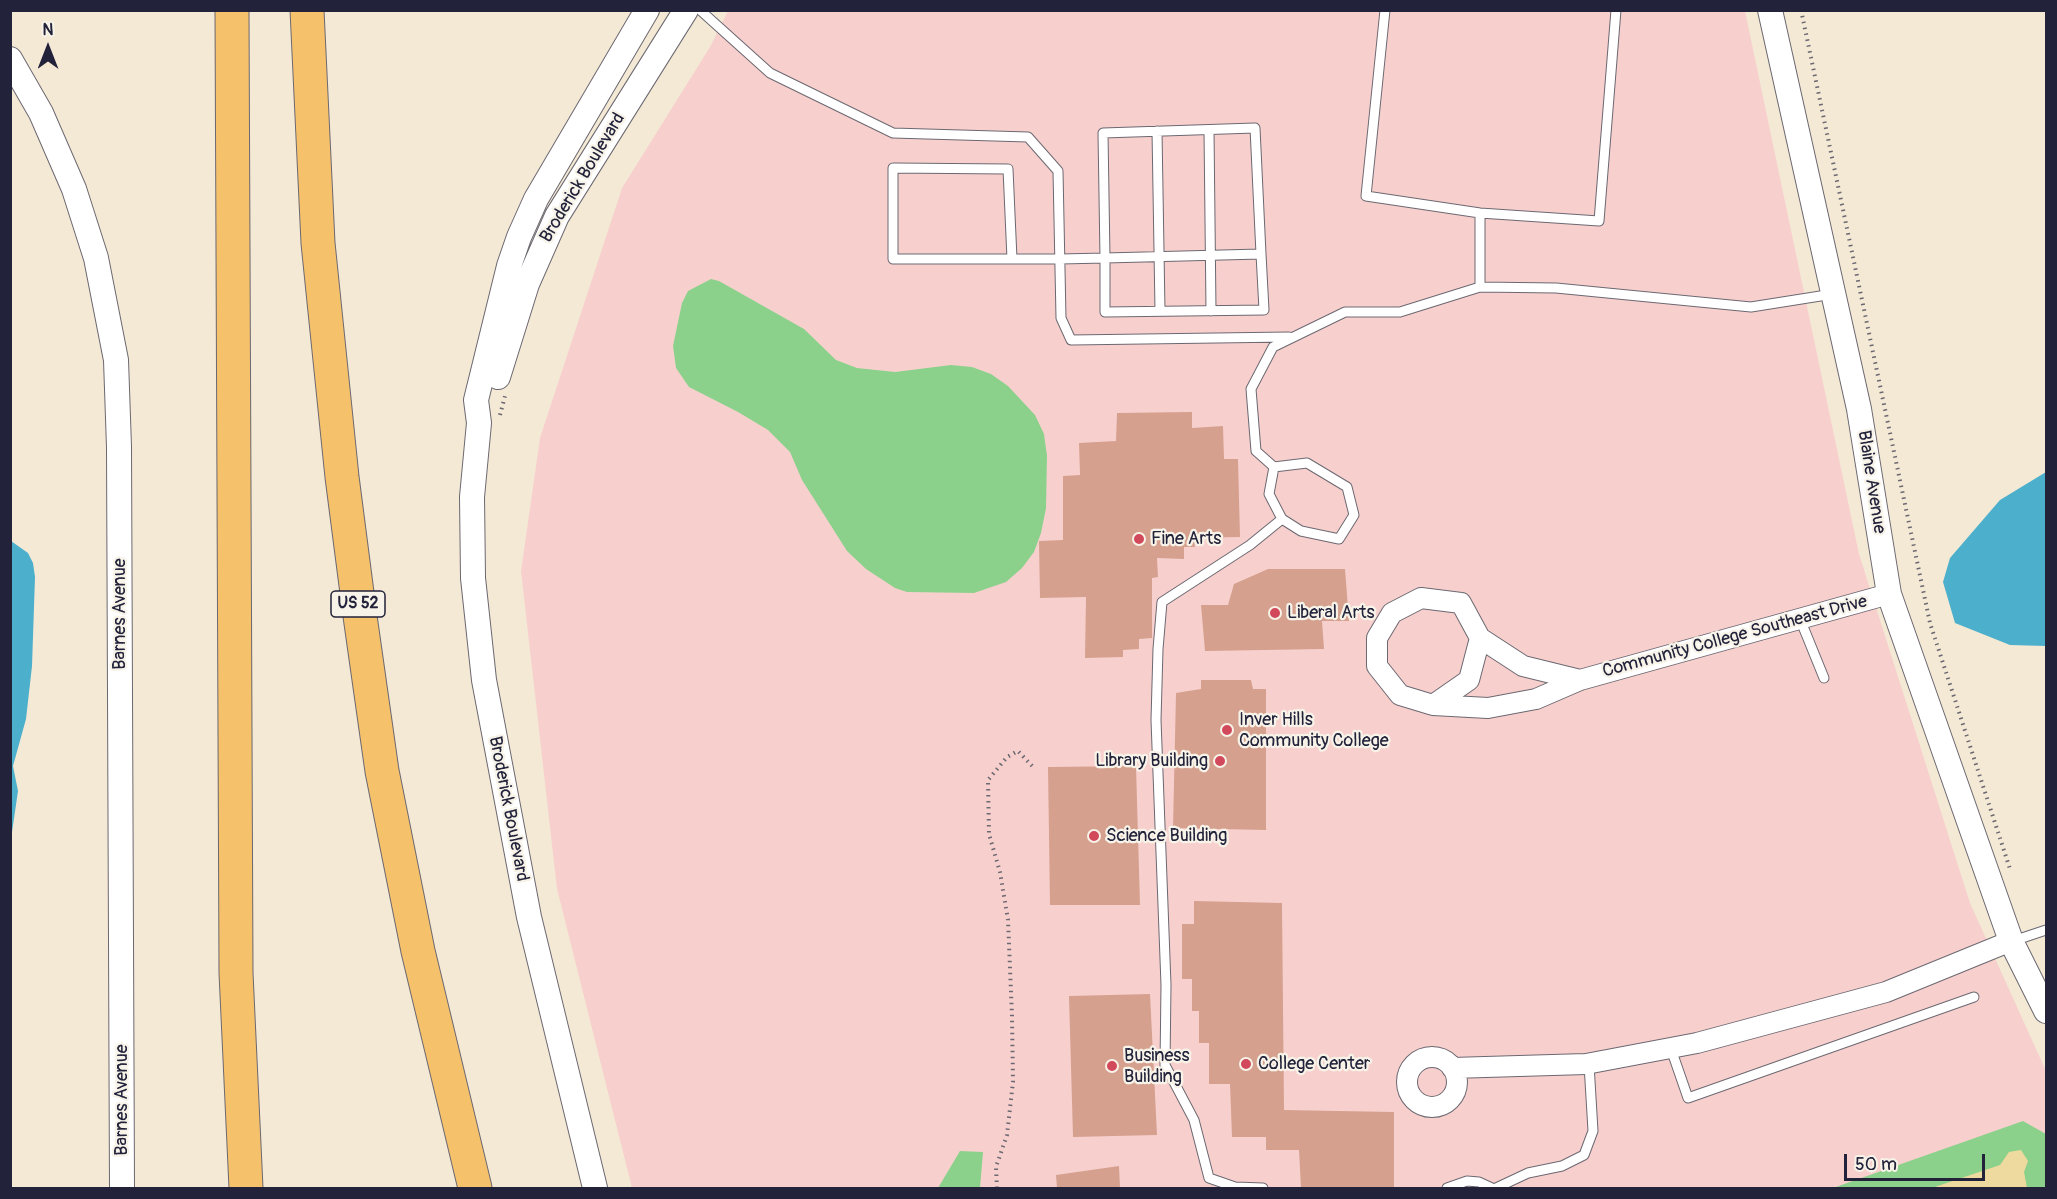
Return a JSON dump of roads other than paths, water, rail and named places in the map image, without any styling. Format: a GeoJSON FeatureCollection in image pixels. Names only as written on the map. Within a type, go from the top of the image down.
{"type":"FeatureCollection","features":[{"type":"Feature","properties":{"kind":"highway"},"geometry":{"type":"LineString","coordinates":[[232,10],[236,973],[246,1188]]}},
{"type":"Feature","properties":{"kind":"highway","name":"US 52"},"geometry":{"type":"LineString","coordinates":[[308,10],[312,141],[319,254],[342,477],[382,771],[418,951],[476,1188]]}},
{"type":"Feature","properties":{"kind":"street","name":"Broderick Boulevard"},"geometry":{"type":"LineString","coordinates":[[489,422],[476,400],[509,266],[519,237],[536,199],[646,10]]}},
{"type":"Feature","properties":{"kind":"street","name":"Broderick Boulevard"},"geometry":{"type":"LineString","coordinates":[[595,1188],[529,917],[484,680],[476,618],[471,540],[474,463],[489,422],[488,410],[527,284],[553,224],[686,10]]}},
{"type":"Feature","properties":{"kind":"street","name":"Blaine Avenue"},"geometry":{"type":"LineString","coordinates":[[1770,10],[1859,409],[1889,594],[2011,941],[2046,1011]]}},
{"type":"Feature","properties":{"kind":"street","name":"Barnes Avenue"},"geometry":{"type":"LineString","coordinates":[[10,59],[41,113],[74,189],[98,267],[116,360],[119,459],[122,1188]]}},
{"type":"Feature","properties":{"kind":"street","name":"Community College Southeast Drive"},"geometry":{"type":"LineString","coordinates":[[1580,680],[1522,666],[1480,638],[1461,603],[1421,598],[1392,613],[1377,638],[1377,666],[1400,695],[1433,705],[1488,708],[1536,699],[1580,680],[1889,594]]}},
{"type":"Feature","properties":{"kind":"street"},"geometry":{"type":"LineString","coordinates":[[1433,705],[1469,680],[1480,638]]}},
{"type":"Feature","properties":{"kind":"street"},"geometry":{"type":"LineString","coordinates":[[1452,1068],[1589,1064],[1671,1048],[1886,992],[2011,941]]}},
{"type":"Feature","properties":{"kind":"lane"},"geometry":{"type":"LineString","coordinates":[[699,10],[770,73],[893,133],[1028,137],[1058,171],[1061,318],[1071,340],[1294,337]]}},
{"type":"Feature","properties":{"kind":"lane"},"geometry":{"type":"LineString","coordinates":[[1385,10],[1366,196],[1480,213],[1599,221],[1616,10]]}},
{"type":"Feature","properties":{"kind":"lane"},"geometry":{"type":"LineString","coordinates":[[1255,128],[1264,310],[1104,312],[1103,133],[1209,130],[1255,128]]}},
{"type":"Feature","properties":{"kind":"lane"},"geometry":{"type":"LineString","coordinates":[[1209,130],[1211,311]]}},
{"type":"Feature","properties":{"kind":"lane"},"geometry":{"type":"LineString","coordinates":[[1157,131],[1160,311]]}},
{"type":"Feature","properties":{"kind":"lane"},"geometry":{"type":"LineString","coordinates":[[1012,259],[1008,169],[893,168],[893,260],[1060,259],[1261,254]]}},
{"type":"Feature","properties":{"kind":"lane"},"geometry":{"type":"LineString","coordinates":[[1480,213],[1480,287]]}},
{"type":"Feature","properties":{"kind":"lane"},"geometry":{"type":"LineString","coordinates":[[1274,467],[1269,494],[1282,519],[1301,531],[1340,539],[1353,515],[1347,487],[1307,463],[1274,467],[1256,451],[1251,389],[1273,347],[1345,312],[1400,312],[1480,287],[1556,288],[1751,307],[1833,294]]}},
{"type":"Feature","properties":{"kind":"lane"},"geometry":{"type":"LineString","coordinates":[[1263,1188],[1235,1187],[1209,1178],[1194,1120],[1165,1065],[1166,985],[1156,720],[1158,649],[1162,602],[1250,545],[1282,519]]}},
{"type":"Feature","properties":{"kind":"lane"},"geometry":{"type":"LineString","coordinates":[[1800,619],[1824,678]]}},
{"type":"Feature","properties":{"kind":"lane"},"geometry":{"type":"LineString","coordinates":[[2011,941],[2046,930]]}},
{"type":"Feature","properties":{"kind":"lane"},"geometry":{"type":"LineString","coordinates":[[1671,1048],[1688,1098],[1974,997]]}},
{"type":"Feature","properties":{"kind":"lane"},"geometry":{"type":"LineString","coordinates":[[1447,1188],[1467,1181],[1479,1182],[1494,1188],[1528,1173],[1562,1166],[1584,1155],[1593,1131],[1589,1064]]}},
{"type":"Feature","properties":{"kind":"water"},"geometry":{"type":"Polygon","coordinates":[[[2046,472],[2046,646],[2010,645],[1955,623],[1943,582],[1950,558],[2000,500],[2046,472]]]}},
{"type":"Feature","properties":{"kind":"water"},"geometry":{"type":"Polygon","coordinates":[[[11,541],[28,553],[33,563],[35,577],[32,666],[26,719],[13,766],[18,791],[11,839],[11,541]]]}},
{"type":"Feature","properties":{"kind":"place","name":"Fine Arts"},"geometry":{"type":"Point","coordinates":[1139,539]}},
{"type":"Feature","properties":{"kind":"place","name":"Liberal Arts"},"geometry":{"type":"Point","coordinates":[1275,613]}},
{"type":"Feature","properties":{"kind":"place","name":"Inver Hills Community College"},"geometry":{"type":"Point","coordinates":[1227,730]}},
{"type":"Feature","properties":{"kind":"place","name":"Library Building"},"geometry":{"type":"Point","coordinates":[1220,761]}},
{"type":"Feature","properties":{"kind":"place","name":"Science Building"},"geometry":{"type":"Point","coordinates":[1094,836]}},
{"type":"Feature","properties":{"kind":"place","name":"College Center"},"geometry":{"type":"Point","coordinates":[1246,1064]}},
{"type":"Feature","properties":{"kind":"place","name":"Business Building"},"geometry":{"type":"Point","coordinates":[1112,1066]}}]}
